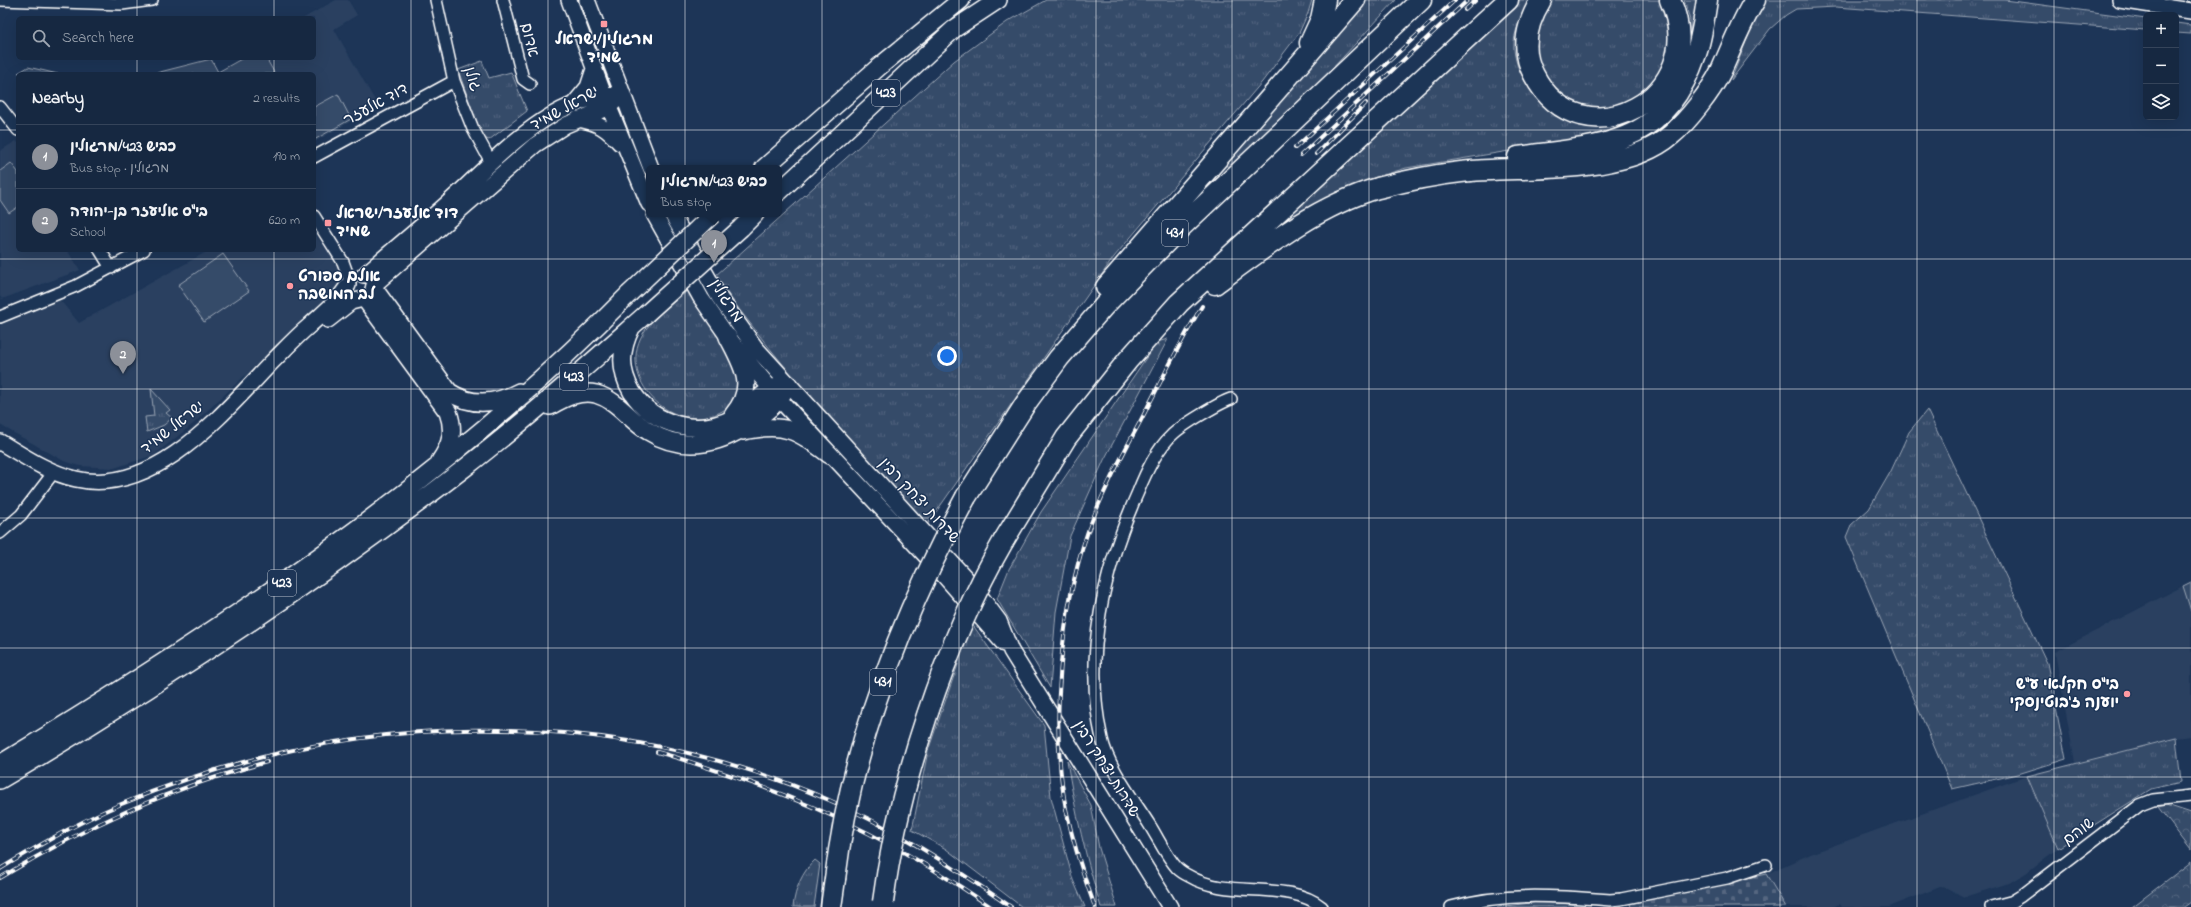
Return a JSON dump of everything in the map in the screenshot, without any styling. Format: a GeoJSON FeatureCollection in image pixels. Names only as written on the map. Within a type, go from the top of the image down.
{"type":"FeatureCollection","features":[{"type":"Feature","properties":{"kind":"highway"},"geometry":{"type":"LineString","coordinates":[[1276,91],[1310,43],[1321,19],[1325,0]]}},
{"type":"Feature","properties":{"kind":"highway"},"geometry":{"type":"LineString","coordinates":[[1026,403],[1085,311],[1139,246],[1355,0]]}},
{"type":"Feature","properties":{"kind":"highway"},"geometry":{"type":"LineString","coordinates":[[1341,74],[1410,0]]}},
{"type":"Feature","properties":{"kind":"highway","name":"431"},"geometry":{"type":"LineString","coordinates":[[832,907],[844,817],[866,735],[880,691],[917,596],[966,497],[1026,403],[1086,326],[1135,273],[1341,74],[1421,0]]}},
{"type":"Feature","properties":{"kind":"highway"},"geometry":{"type":"LineString","coordinates":[[883,905],[898,824],[932,705],[963,622],[1004,540],[1066,438],[1099,395],[1153,331],[1190,293],[1508,0]]}},
{"type":"Feature","properties":{"kind":"highway"},"geometry":{"type":"LineString","coordinates":[[1541,0],[1526,37],[1526,54],[1530,68],[1539,85],[1556,104],[1580,115],[1595,117],[1621,114],[1637,107],[1661,87],[1669,75],[1674,65],[1679,37],[1677,16],[1670,0]]}},
{"type":"Feature","properties":{"kind":"highway"},"geometry":{"type":"LineString","coordinates":[[1153,331],[1297,226],[1343,201],[1375,186],[1430,171],[1601,145],[1638,131],[1652,123],[1669,107],[1679,92],[1697,53],[1707,0]]}},
{"type":"Feature","properties":{"kind":"highway"},"geometry":{"type":"LineString","coordinates":[[1343,201],[1378,188],[1460,172],[1582,166],[1616,160],[1661,143],[1672,134],[1704,95],[1720,60],[1738,0]]}},
{"type":"Feature","properties":{"kind":"highway"},"geometry":{"type":"LineString","coordinates":[[1695,107],[1720,72],[1748,11],[1755,0]]}},
{"type":"Feature","properties":{"kind":"main road"},"geometry":{"type":"LineString","coordinates":[[570,0],[606,101],[646,197]]}},
{"type":"Feature","properties":{"kind":"main road"},"geometry":{"type":"LineString","coordinates":[[587,0],[616,80],[650,165]]}},
{"type":"Feature","properties":{"kind":"main road","name":"423"},"geometry":{"type":"LineString","coordinates":[[767,165],[880,66],[961,0]]}},
{"type":"Feature","properties":{"kind":"main road","name":"423"},"geometry":{"type":"LineString","coordinates":[[782,189],[954,29],[998,0]]}},
{"type":"Feature","properties":{"kind":"main road"},"geometry":{"type":"LineString","coordinates":[[2120,0],[2191,11]]}},
{"type":"Feature","properties":{"kind":"main road"},"geometry":{"type":"LineString","coordinates":[[594,69],[588,87],[575,112],[607,129],[626,150]]}},
{"type":"Feature","properties":{"kind":"main road","name":"ישראל שמיד"},"geometry":{"type":"LineString","coordinates":[[0,442],[54,472],[74,478],[100,482],[126,478],[143,473],[166,459],[204,430],[248,388],[321,325],[351,302],[362,286],[512,143],[541,122],[575,112],[622,95]]}},
{"type":"Feature","properties":{"kind":"main road","name":"ישראל שמיד"},"geometry":{"type":"LineString","coordinates":[[362,286],[575,112]]}},
{"type":"Feature","properties":{"kind":"main road","name":"מרגולין"},"geometry":{"type":"LineString","coordinates":[[656,217],[701,298],[728,337],[775,395]]}},
{"type":"Feature","properties":{"kind":"main road","name":"מרגולין"},"geometry":{"type":"LineString","coordinates":[[674,217],[703,269],[737,323],[755,347],[788,384]]}},
{"type":"Feature","properties":{"kind":"main road","name":"423"},"geometry":{"type":"LineString","coordinates":[[0,764],[183,650],[281,584],[435,469],[581,342],[629,294],[711,217]]}},
{"type":"Feature","properties":{"kind":"main road","name":"423"},"geometry":{"type":"LineString","coordinates":[[0,780],[190,661],[289,595],[420,502],[515,426],[632,326],[753,217]]}},
{"type":"Feature","properties":{"kind":"main road"},"geometry":{"type":"LineString","coordinates":[[362,286],[449,392],[458,398],[481,404],[517,393],[544,375]]}},
{"type":"Feature","properties":{"kind":"main road"},"geometry":{"type":"LineString","coordinates":[[362,286],[448,412],[452,428],[451,439],[448,448],[435,469]]}},
{"type":"Feature","properties":{"kind":"main road"},"geometry":{"type":"LineString","coordinates":[[632,326],[624,342],[622,368],[627,383],[640,402],[658,418],[680,426],[702,426],[723,422],[775,395]]}},
{"type":"Feature","properties":{"kind":"main road"},"geometry":{"type":"LineString","coordinates":[[723,422],[733,415],[743,401],[747,384],[738,357],[728,337]]}},
{"type":"Feature","properties":{"kind":"main road"},"geometry":{"type":"LineString","coordinates":[[739,432],[775,395],[788,384]]}},
{"type":"Feature","properties":{"kind":"main road","name":"שדרות יצחק רבין"},"geometry":{"type":"LineString","coordinates":[[788,384],[973,586],[999,621],[1011,651]]}},
{"type":"Feature","properties":{"kind":"main road"},"geometry":{"type":"LineString","coordinates":[[515,426],[559,401],[585,393],[594,394],[611,400],[647,431],[671,441],[683,443],[710,443],[739,432],[759,427],[781,426],[806,437],[830,455]]}},
{"type":"Feature","properties":{"kind":"main road","name":"שדרות יצחק רבין"},"geometry":{"type":"LineString","coordinates":[[775,395],[940,571],[1011,651],[1170,907]]}},
{"type":"Feature","properties":{"kind":"street"},"geometry":{"type":"LineString","coordinates":[[0,0],[89,1],[122,4],[152,0]]}},
{"type":"Feature","properties":{"kind":"street","name":"גולן"},"geometry":{"type":"LineString","coordinates":[[436,0],[454,81],[473,129],[491,162]]}},
{"type":"Feature","properties":{"kind":"street","name":"אדום"},"geometry":{"type":"LineString","coordinates":[[503,0],[523,79],[530,84]]}},
{"type":"Feature","properties":{"kind":"street","name":"דוד אלעזר"},"geometry":{"type":"LineString","coordinates":[[316,156],[454,81]]}},
{"type":"Feature","properties":{"kind":"street"},"geometry":{"type":"LineString","coordinates":[[0,107],[16,127]]}},
{"type":"Feature","properties":{"kind":"street"},"geometry":{"type":"LineString","coordinates":[[316,219],[343,262],[362,286]]}},
{"type":"Feature","properties":{"kind":"street"},"geometry":{"type":"LineString","coordinates":[[101,252],[111,268]]}},
{"type":"Feature","properties":{"kind":"street"},"geometry":{"type":"LineString","coordinates":[[0,317],[53,296],[140,252]]}},
{"type":"Feature","properties":{"kind":"street"},"geometry":{"type":"LineString","coordinates":[[1231,399],[1172,435],[1148,468],[1118,540],[1109,570],[1101,609],[1094,667],[1096,700],[1102,741],[1118,776],[1178,869],[1198,881],[1219,888],[1298,895],[1313,899],[1322,907]]}},
{"type":"Feature","properties":{"kind":"street"},"geometry":{"type":"LineString","coordinates":[[0,533],[21,515],[54,472]]}},
{"type":"Feature","properties":{"kind":"street","name":"שוהם"},"geometry":{"type":"LineString","coordinates":[[1997,907],[2014,900],[2134,809],[2146,802],[2191,796]]}},
{"type":"Feature","properties":{"kind":"street","name":"שוהם"},"geometry":{"type":"LineString","coordinates":[[2167,798],[2191,804]]}},
{"type":"Feature","properties":{"kind":"street"},"geometry":{"type":"LineString","coordinates":[[1452,907],[1487,899],[1536,895],[1610,900],[1621,899],[1727,878],[1766,865]]}},
{"type":"Feature","properties":{"kind":"shaded area"},"geometry":{"type":"Polygon","coordinates":[[[336,0],[348,0],[357,15],[334,29],[378,106],[316,141],[316,72],[274,72],[267,60],[316,60],[316,16],[308,16],[336,0]]]}},
{"type":"Feature","properties":{"kind":"shaded area"},"geometry":{"type":"Polygon","coordinates":[[[16,141],[16,252],[68,252],[80,270],[2,299],[0,296],[0,151],[16,141]]]}},
{"type":"Feature","properties":{"kind":"shaded area"},"geometry":{"type":"Polygon","coordinates":[[[316,236],[348,279],[193,424],[154,455],[114,468],[80,466],[64,461],[0,425],[0,325],[59,299],[79,323],[206,252],[316,252],[316,236]]]}},
{"type":"Feature","properties":{"kind":"shaded area","name":"בי\"ס חקלאי ע\"ש יוענה ז'בוטינסקי"},"geometry":{"type":"Polygon","coordinates":[[[2191,582],[2191,736],[2176,738],[2075,763],[2055,652],[2191,582]]]}},
{"type":"Feature","properties":{"kind":"shaded area"},"geometry":{"type":"Polygon","coordinates":[[[2027,776],[2058,848],[2026,873],[2009,883],[1964,897],[1947,888],[1940,887],[1889,907],[1841,907],[1839,904],[1833,907],[1786,907],[1766,874],[1813,853],[2027,776]]]}},
{"type":"Feature","properties":{"kind":"green space"},"geometry":{"type":"Polygon","coordinates":[[[1046,0],[1312,0],[1299,33],[1262,82],[1114,257],[927,525],[844,435],[790,373],[764,342],[715,276],[954,61],[1007,22],[1046,0]]]}},
{"type":"Feature","properties":{"kind":"green space"},"geometry":{"type":"Polygon","coordinates":[[[1364,0],[1396,0],[1291,113],[1180,221],[1175,215],[1364,0]]]}},
{"type":"Feature","properties":{"kind":"green space"},"geometry":{"type":"Polygon","coordinates":[[[1516,0],[1531,0],[1516,31],[1514,42],[1515,54],[1518,67],[1524,80],[1542,103],[1565,119],[1577,121],[1600,120],[1638,114],[1644,123],[1624,132],[1406,168],[1368,180],[1336,196],[1272,237],[1266,229],[1516,0]]]}},
{"type":"Feature","properties":{"kind":"green space"},"geometry":{"type":"Polygon","coordinates":[[[1551,0],[1661,0],[1669,18],[1669,51],[1655,82],[1626,104],[1595,109],[1572,103],[1546,80],[1534,53],[1537,27],[1551,0]]]}},
{"type":"Feature","properties":{"kind":"green space"},"geometry":{"type":"Polygon","coordinates":[[[1684,0],[1700,0],[1691,44],[1690,20],[1684,0]]]}},
{"type":"Feature","properties":{"kind":"green space"},"geometry":{"type":"Polygon","coordinates":[[[1765,0],[2005,0],[2143,19],[2143,30],[1836,7],[1796,9],[1786,15],[1770,29],[1731,80],[1759,8],[1765,0]]]}},
{"type":"Feature","properties":{"kind":"green space"},"geometry":{"type":"Polygon","coordinates":[[[2179,23],[2191,25],[2191,34],[2179,33],[2179,23]]]}},
{"type":"Feature","properties":{"kind":"green space"},"geometry":{"type":"Polygon","coordinates":[[[207,60],[212,60],[218,72],[160,72],[207,60]]]}},
{"type":"Feature","properties":{"kind":"green space"},"geometry":{"type":"Polygon","coordinates":[[[239,60],[267,60],[274,72],[218,72],[239,60]]]}},
{"type":"Feature","properties":{"kind":"green space"},"geometry":{"type":"Polygon","coordinates":[[[482,61],[489,78],[511,72],[527,111],[489,140],[484,138],[480,131],[458,70],[482,61]]]}},
{"type":"Feature","properties":{"kind":"green space"},"geometry":{"type":"Polygon","coordinates":[[[28,67],[49,72],[20,72],[28,67]]]}},
{"type":"Feature","properties":{"kind":"green space"},"geometry":{"type":"Polygon","coordinates":[[[338,94],[351,119],[316,139],[316,106],[338,94]]]}},
{"type":"Feature","properties":{"kind":"green space"},"geometry":{"type":"Polygon","coordinates":[[[11,163],[16,169],[16,208],[9,213],[0,200],[0,171],[11,163]]]}},
{"type":"Feature","properties":{"kind":"green space"},"geometry":{"type":"Polygon","coordinates":[[[223,254],[249,291],[204,322],[178,285],[223,254]]]}},
{"type":"Feature","properties":{"kind":"green space"},"geometry":{"type":"Polygon","coordinates":[[[688,290],[712,325],[728,353],[734,367],[737,380],[738,395],[733,403],[724,410],[705,417],[686,417],[668,410],[653,399],[642,383],[636,366],[637,347],[646,329],[661,313],[688,290]]]}},
{"type":"Feature","properties":{"kind":"green space"},"geometry":{"type":"Polygon","coordinates":[[[1168,339],[1104,460],[1070,536],[1056,612],[1050,688],[997,599],[1009,569],[1041,512],[1157,342],[1168,339]]]}},
{"type":"Feature","properties":{"kind":"green space"},"geometry":{"type":"Polygon","coordinates":[[[151,389],[170,410],[166,413],[172,418],[164,425],[147,432],[145,417],[154,416],[151,389]]]}},
{"type":"Feature","properties":{"kind":"green space"},"geometry":{"type":"Polygon","coordinates":[[[1927,410],[2047,663],[2066,759],[2018,774],[1952,789],[1846,537],[1851,525],[1869,509],[1891,471],[1909,432],[1927,410]]]}},
{"type":"Feature","properties":{"kind":"green space"},"geometry":{"type":"Polygon","coordinates":[[[2191,582],[2191,611],[2183,586],[2191,582]]]}},
{"type":"Feature","properties":{"kind":"green space"},"geometry":{"type":"Polygon","coordinates":[[[972,624],[1044,725],[1051,797],[1073,880],[1085,907],[1022,907],[946,849],[912,830],[928,751],[972,624]]]}},
{"type":"Feature","properties":{"kind":"green space"},"geometry":{"type":"Polygon","coordinates":[[[2176,738],[2181,782],[2151,789],[2058,848],[2027,776],[2176,738]]]}},
{"type":"Feature","properties":{"kind":"green space"},"geometry":{"type":"Polygon","coordinates":[[[1067,761],[1091,805],[1099,848],[1117,907],[1101,907],[1081,835],[1067,761]]]}},
{"type":"Feature","properties":{"kind":"green space"},"geometry":{"type":"Polygon","coordinates":[[[2167,805],[2191,813],[2191,850],[2158,807],[2167,805]]]}},
{"type":"Feature","properties":{"kind":"green space"},"geometry":{"type":"Polygon","coordinates":[[[815,860],[820,864],[814,907],[793,907],[795,894],[800,881],[806,870],[815,860]]]}},
{"type":"Feature","properties":{"kind":"green space"},"geometry":{"type":"Polygon","coordinates":[[[2191,862],[2191,902],[2184,907],[2132,907],[2191,862]]]}},
{"type":"Feature","properties":{"kind":"green space"},"geometry":{"type":"Polygon","coordinates":[[[1766,874],[1786,907],[1631,907],[1630,904],[1766,874]]]}},
{"type":"Feature","properties":{"kind":"green space"},"geometry":{"type":"Polygon","coordinates":[[[1539,902],[1572,904],[1578,907],[1497,907],[1539,902]]]}},
{"type":"Feature","properties":{"kind":"railway"},"geometry":{"type":"LineString","coordinates":[[1295,148],[1455,0]]}},
{"type":"Feature","properties":{"kind":"railway"},"geometry":{"type":"LineString","coordinates":[[1301,155],[1468,0]]}},
{"type":"Feature","properties":{"kind":"railway"},"geometry":{"type":"LineString","coordinates":[[1465,10],[1476,0]]}},
{"type":"Feature","properties":{"kind":"railway"},"geometry":{"type":"LineString","coordinates":[[1316,154],[1366,103]]}},
{"type":"Feature","properties":{"kind":"railway"},"geometry":{"type":"LineString","coordinates":[[1095,907],[1082,871],[1072,834],[1066,809],[1061,776],[1059,742],[1060,669],[1070,597],[1078,563],[1093,517],[1119,462],[1185,335],[1202,306]]}},
{"type":"Feature","properties":{"kind":"railway"},"geometry":{"type":"LineString","coordinates":[[0,869],[58,835],[119,805],[205,773],[294,750],[384,735],[474,730],[564,733],[654,746],[743,768],[829,800],[877,823],[923,849],[1011,907]]}},
{"type":"Feature","properties":{"kind":"railway"},"geometry":{"type":"LineString","coordinates":[[657,752],[738,778],[838,818],[930,867],[991,907]]}},
{"type":"Feature","properties":{"kind":"railway"},"geometry":{"type":"LineString","coordinates":[[0,878],[96,825],[129,810],[196,784],[267,762]]}},
{"type":"Feature","properties":{"kind":"place","name":"מרגולין/ישראל שמיד"},"geometry":{"type":"Point","coordinates":[604,24]}},
{"type":"Feature","properties":{"kind":"place","name":"דוד אלעזר/ישראל שמיד"},"geometry":{"type":"Point","coordinates":[328,223]}},
{"type":"Feature","properties":{"kind":"place","name":"כביש 423/מרגולין"},"geometry":{"type":"Point","coordinates":[714,263]}},
{"type":"Feature","properties":{"kind":"place","name":"אולם ספורט לב המושבה"},"geometry":{"type":"Point","coordinates":[290,286]}},
{"type":"Feature","properties":{"kind":"place","name":"בי\"ס אליעזר בן-יהודה"},"geometry":{"type":"Point","coordinates":[123,374]}},
{"type":"Feature","properties":{"kind":"place","name":"בי\"ס חקלאי ע\"ש יוענה ז'בוטינסקי"},"geometry":{"type":"Point","coordinates":[2127,694]}}]}
